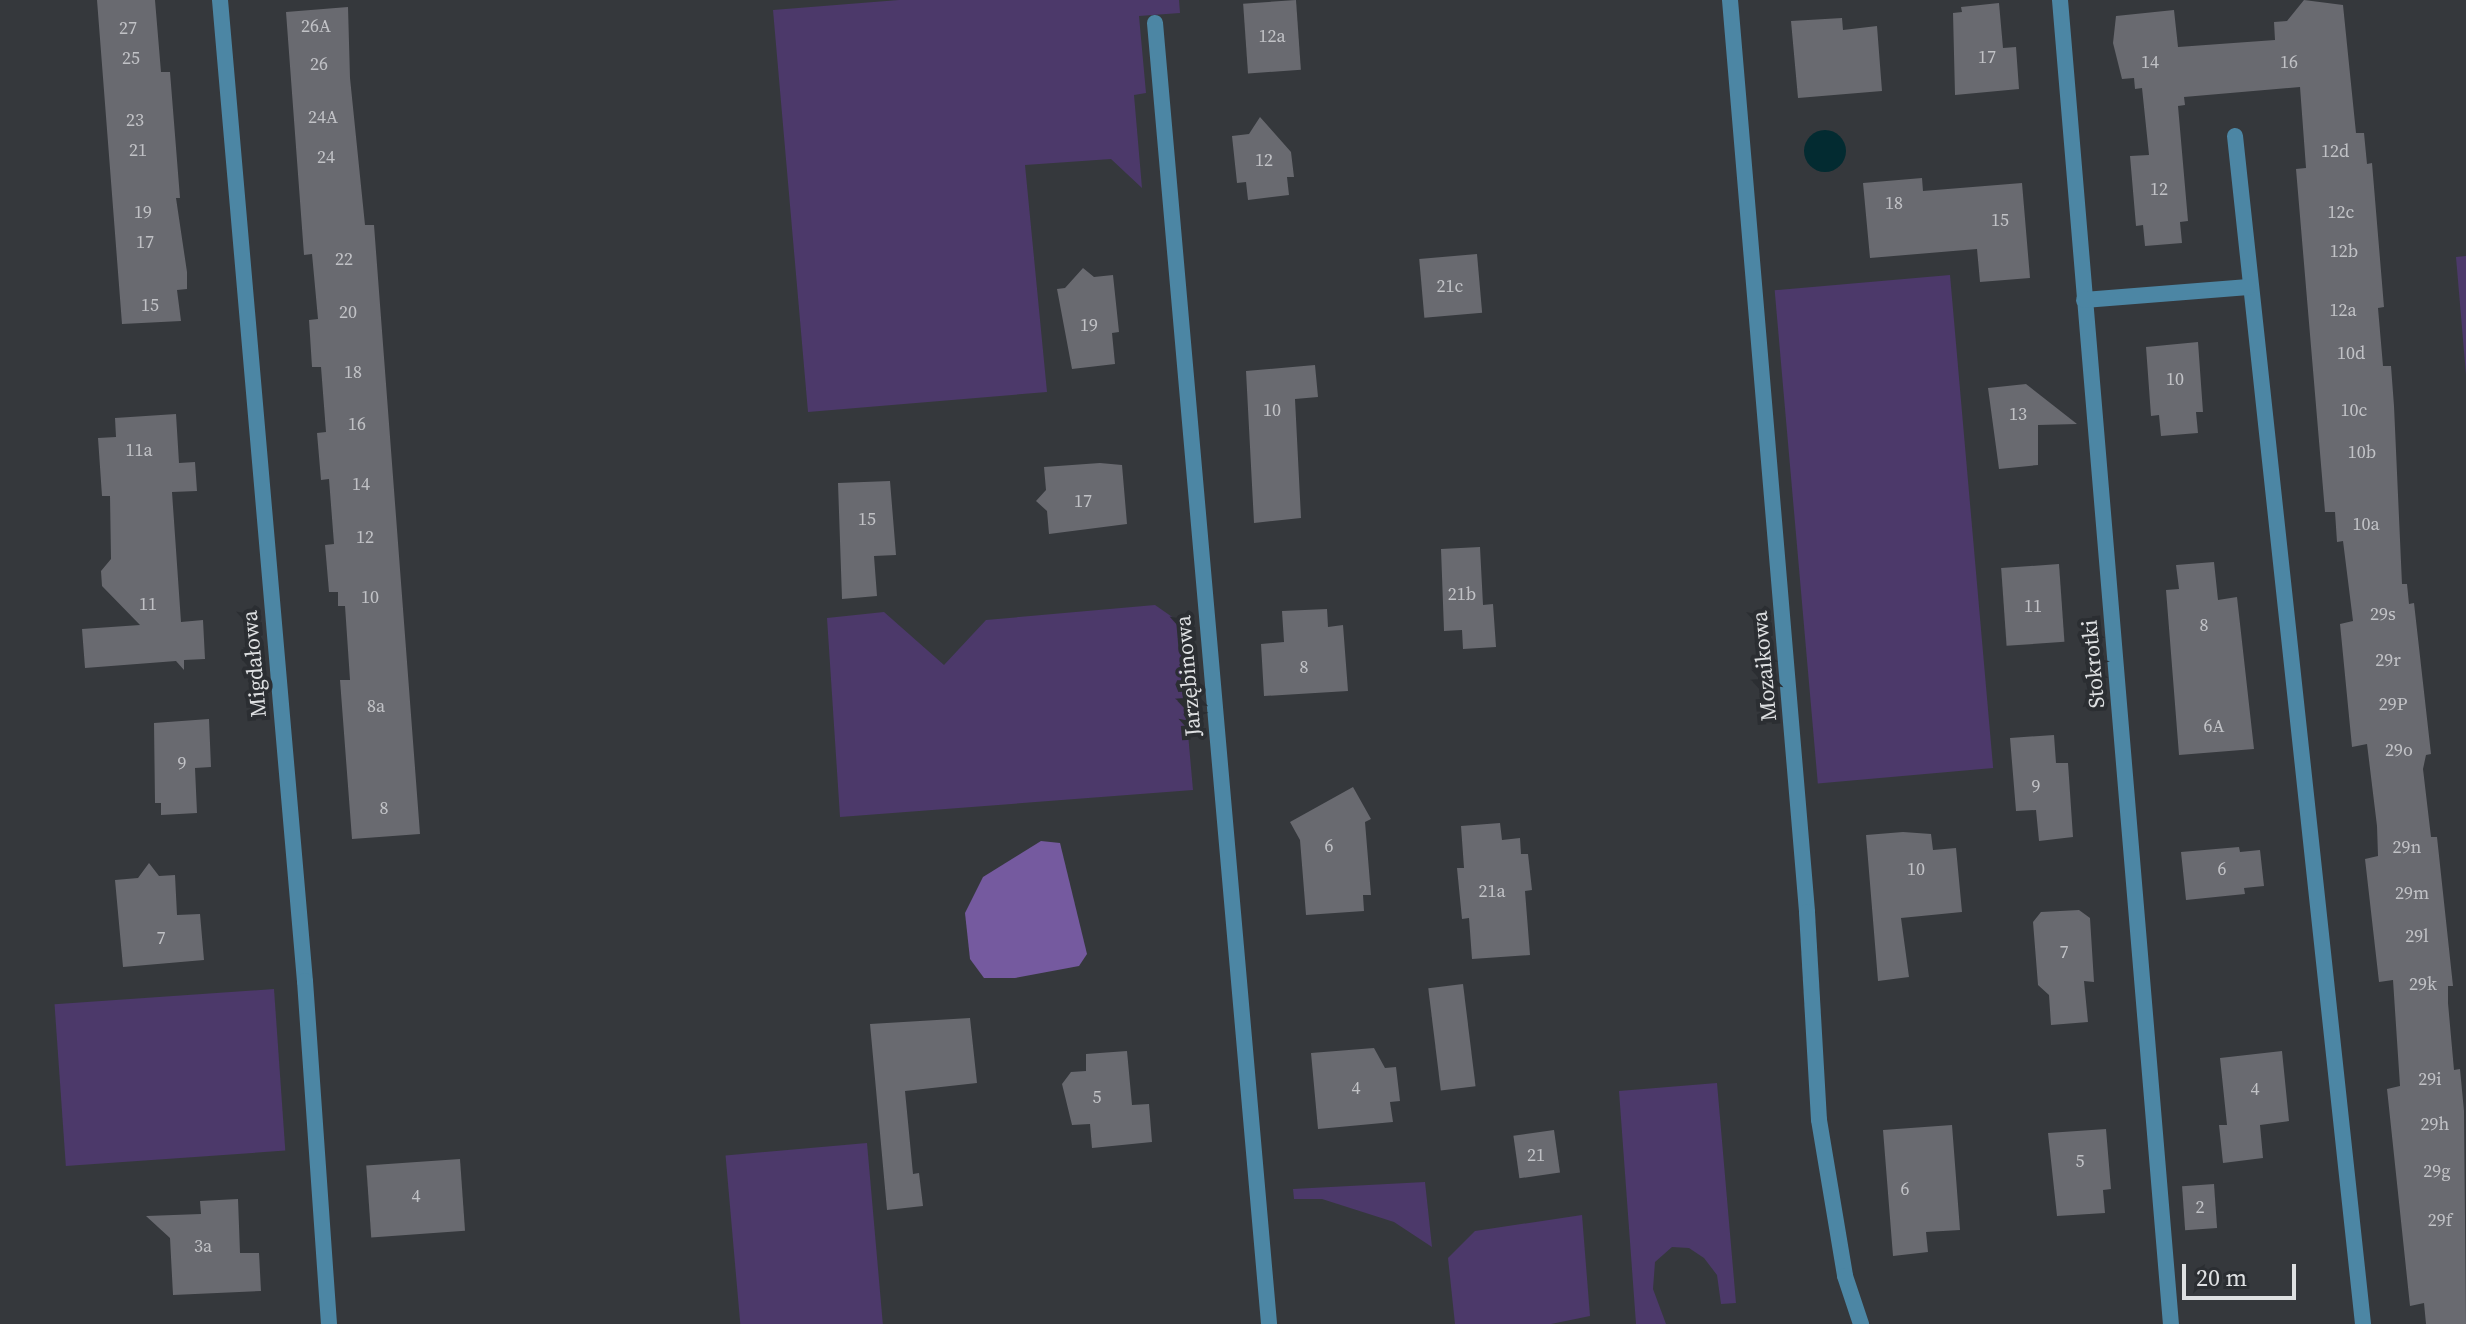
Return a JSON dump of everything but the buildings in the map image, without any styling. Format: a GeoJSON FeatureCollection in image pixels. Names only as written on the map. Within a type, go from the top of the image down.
{"type":"FeatureCollection","features":[{"type":"Feature","properties":{"kind":"street","name":"Migdałowa"},"geometry":{"type":"LineString","coordinates":[[220,0],[305,981],[329,1324]]}},
{"type":"Feature","properties":{"kind":"street","name":"Mozaikowa"},"geometry":{"type":"LineString","coordinates":[[1730,0],[1806,896],[1819,1120],[1845,1276],[1861,1324]]}},
{"type":"Feature","properties":{"kind":"street","name":"Stokrotki"},"geometry":{"type":"LineString","coordinates":[[2060,0],[2171,1324]]}},
{"type":"Feature","properties":{"kind":"street","name":"Jarzębinowa"},"geometry":{"type":"LineString","coordinates":[[1155,23],[1269,1324]]}},
{"type":"Feature","properties":{"kind":"street"},"geometry":{"type":"LineString","coordinates":[[2235,136],[2248,287],[2363,1324]]}},
{"type":"Feature","properties":{"kind":"street"},"geometry":{"type":"LineString","coordinates":[[2084,300],[2248,287]]}},
{"type":"Feature","properties":{"kind":"shaded area"},"geometry":{"type":"Polygon","coordinates":[[[899,0],[1179,0],[1180,13],[1139,16],[1146,93],[1134,95],[1142,188],[1111,159],[1025,165],[1047,392],[808,412],[773,10],[899,0]]]}},
{"type":"Feature","properties":{"kind":"shaded area"},"geometry":{"type":"Polygon","coordinates":[[[2466,256],[2466,375],[2456,257],[2466,256]]]}},
{"type":"Feature","properties":{"kind":"shaded area"},"geometry":{"type":"Polygon","coordinates":[[[1950,275],[1993,768],[1818,783],[1775,290],[1950,275]]]}},
{"type":"Feature","properties":{"kind":"shaded area"},"geometry":{"type":"Polygon","coordinates":[[[1155,605],[1178,621],[1193,790],[840,817],[827,618],[884,612],[944,665],[986,620],[1155,605]]]}},
{"type":"Feature","properties":{"kind":"shaded area"},"geometry":{"type":"Polygon","coordinates":[[[1041,841],[1060,843],[1087,954],[1079,966],[1015,978],[984,978],[970,959],[965,913],[983,877],[1041,841]]]}},
{"type":"Feature","properties":{"kind":"shaded area"},"geometry":{"type":"Polygon","coordinates":[[[274,989],[285,1151],[66,1166],[55,1004],[274,989]]]}},
{"type":"Feature","properties":{"kind":"shaded area"},"geometry":{"type":"Polygon","coordinates":[[[1717,1083],[1736,1303],[1721,1304],[1717,1275],[1704,1258],[1689,1248],[1672,1247],[1655,1262],[1653,1289],[1666,1324],[1636,1324],[1619,1091],[1717,1083]]]}},
{"type":"Feature","properties":{"kind":"shaded area"},"geometry":{"type":"Polygon","coordinates":[[[867,1143],[883,1324],[740,1324],[726,1155],[867,1143]]]}},
{"type":"Feature","properties":{"kind":"shaded area"},"geometry":{"type":"Polygon","coordinates":[[[1425,1182],[1432,1247],[1394,1222],[1322,1199],[1294,1199],[1293,1189],[1425,1182]]]}},
{"type":"Feature","properties":{"kind":"shaded area"},"geometry":{"type":"Polygon","coordinates":[[[1582,1215],[1590,1316],[1551,1324],[1455,1324],[1448,1258],[1475,1231],[1582,1215]]]}},
{"type":"Feature","properties":{"kind":"water"},"geometry":{"type":"Polygon","coordinates":[[[1825,130],[1840,136],[1846,151],[1840,166],[1825,172],[1810,166],[1804,151],[1810,136],[1825,130]]]}}]}
